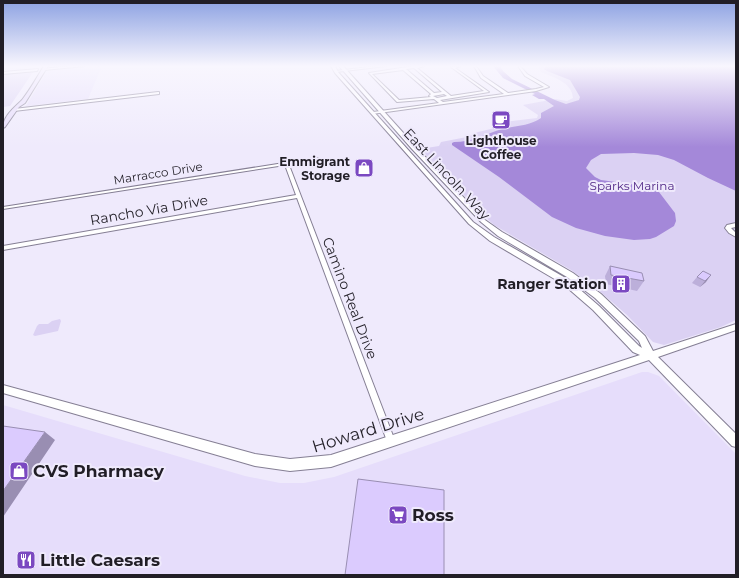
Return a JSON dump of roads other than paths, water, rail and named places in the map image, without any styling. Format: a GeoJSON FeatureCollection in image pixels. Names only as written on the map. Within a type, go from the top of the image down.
{"type":"FeatureCollection","features":[{"type":"Feature","properties":{"kind":"main road"},"geometry":{"type":"LineString","coordinates":[[3,126],[16,108],[23,102],[28,93]]}},
{"type":"Feature","properties":{"kind":"main road"},"geometry":{"type":"LineString","coordinates":[[16,108],[14,104],[19,97]]}},
{"type":"Feature","properties":{"kind":"street"},"geometry":{"type":"LineString","coordinates":[[16,108],[158,93]]}},
{"type":"Feature","properties":{"kind":"street","name":"East Lincoln Way"},"geometry":{"type":"LineString","coordinates":[[356,93],[471,223],[492,239],[566,282],[596,308],[636,349],[650,356],[736,442]]}},
{"type":"Feature","properties":{"kind":"street","name":"East Lincoln Way"},"geometry":{"type":"LineString","coordinates":[[365,93],[483,221],[506,237],[570,275],[598,296],[642,340],[650,356]]}},
{"type":"Feature","properties":{"kind":"street"},"geometry":{"type":"LineString","coordinates":[[390,93],[398,101],[445,93],[450,97]]}},
{"type":"Feature","properties":{"kind":"street"},"geometry":{"type":"LineString","coordinates":[[430,93],[442,103]]}},
{"type":"Feature","properties":{"kind":"street"},"geometry":{"type":"LineString","coordinates":[[437,99],[480,93]]}},
{"type":"Feature","properties":{"kind":"street"},"geometry":{"type":"LineString","coordinates":[[373,113],[514,93]]}},
{"type":"Feature","properties":{"kind":"street","name":"Marracco Drive"},"geometry":{"type":"LineString","coordinates":[[3,208],[317,159]]}},
{"type":"Feature","properties":{"kind":"street","name":"Camino Real Drive"},"geometry":{"type":"LineString","coordinates":[[286,163],[391,441]]}},
{"type":"Feature","properties":{"kind":"street","name":"Rancho Via Drive"},"geometry":{"type":"LineString","coordinates":[[3,248],[298,196]]}},
{"type":"Feature","properties":{"kind":"street"},"geometry":{"type":"LineString","coordinates":[[736,225],[729,226],[728,228],[736,235]]}},
{"type":"Feature","properties":{"kind":"street","name":"Howard Drive"},"geometry":{"type":"LineString","coordinates":[[3,388],[268,463],[290,465],[310,464],[331,461],[736,327]]}},
{"type":"Feature","properties":{"kind":"place","name":"Lighthouse Coffee"},"geometry":{"type":"Point","coordinates":[501,120]}},
{"type":"Feature","properties":{"kind":"place","name":"Emmigrant Storage"},"geometry":{"type":"Point","coordinates":[364,168]}},
{"type":"Feature","properties":{"kind":"place","name":"Ranger Station"},"geometry":{"type":"Point","coordinates":[621,284]}},
{"type":"Feature","properties":{"kind":"place","name":"CVS Pharmacy"},"geometry":{"type":"Point","coordinates":[19,471]}},
{"type":"Feature","properties":{"kind":"place","name":"Ross"},"geometry":{"type":"Point","coordinates":[398,515]}},
{"type":"Feature","properties":{"kind":"place","name":"Little Caesars"},"geometry":{"type":"Point","coordinates":[26,560]}},
{"type":"Feature","properties":{"kind":"park label","name":"Sparks Marina"},"geometry":{"type":"Point","coordinates":[632,185]}}]}
